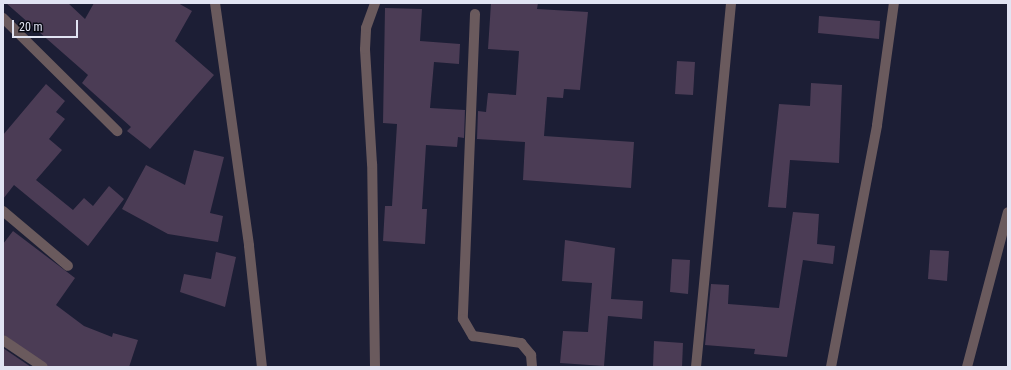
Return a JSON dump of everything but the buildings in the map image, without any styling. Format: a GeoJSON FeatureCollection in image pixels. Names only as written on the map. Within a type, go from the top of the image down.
{"type":"FeatureCollection","features":[{"type":"Feature","properties":{"kind":"street"},"geometry":{"type":"LineString","coordinates":[[215,3],[249,246],[262,367]]}},
{"type":"Feature","properties":{"kind":"street"},"geometry":{"type":"LineString","coordinates":[[375,3],[366,28],[365,49],[372,164],[375,367]]}},
{"type":"Feature","properties":{"kind":"street"},"geometry":{"type":"LineString","coordinates":[[696,367],[731,3]]}},
{"type":"Feature","properties":{"kind":"street"},"geometry":{"type":"LineString","coordinates":[[831,367],[877,125],[894,3]]}},
{"type":"Feature","properties":{"kind":"street"},"geometry":{"type":"LineString","coordinates":[[475,14],[463,319],[473,336],[521,343],[531,355],[532,367]]}},
{"type":"Feature","properties":{"kind":"street"},"geometry":{"type":"LineString","coordinates":[[3,18],[117,131]]}},
{"type":"Feature","properties":{"kind":"street"},"geometry":{"type":"LineString","coordinates":[[3,211],[68,266]]}},
{"type":"Feature","properties":{"kind":"street"},"geometry":{"type":"LineString","coordinates":[[967,367],[1008,212]]}},
{"type":"Feature","properties":{"kind":"street"},"geometry":{"type":"LineString","coordinates":[[3,340],[43,367]]}}]}
